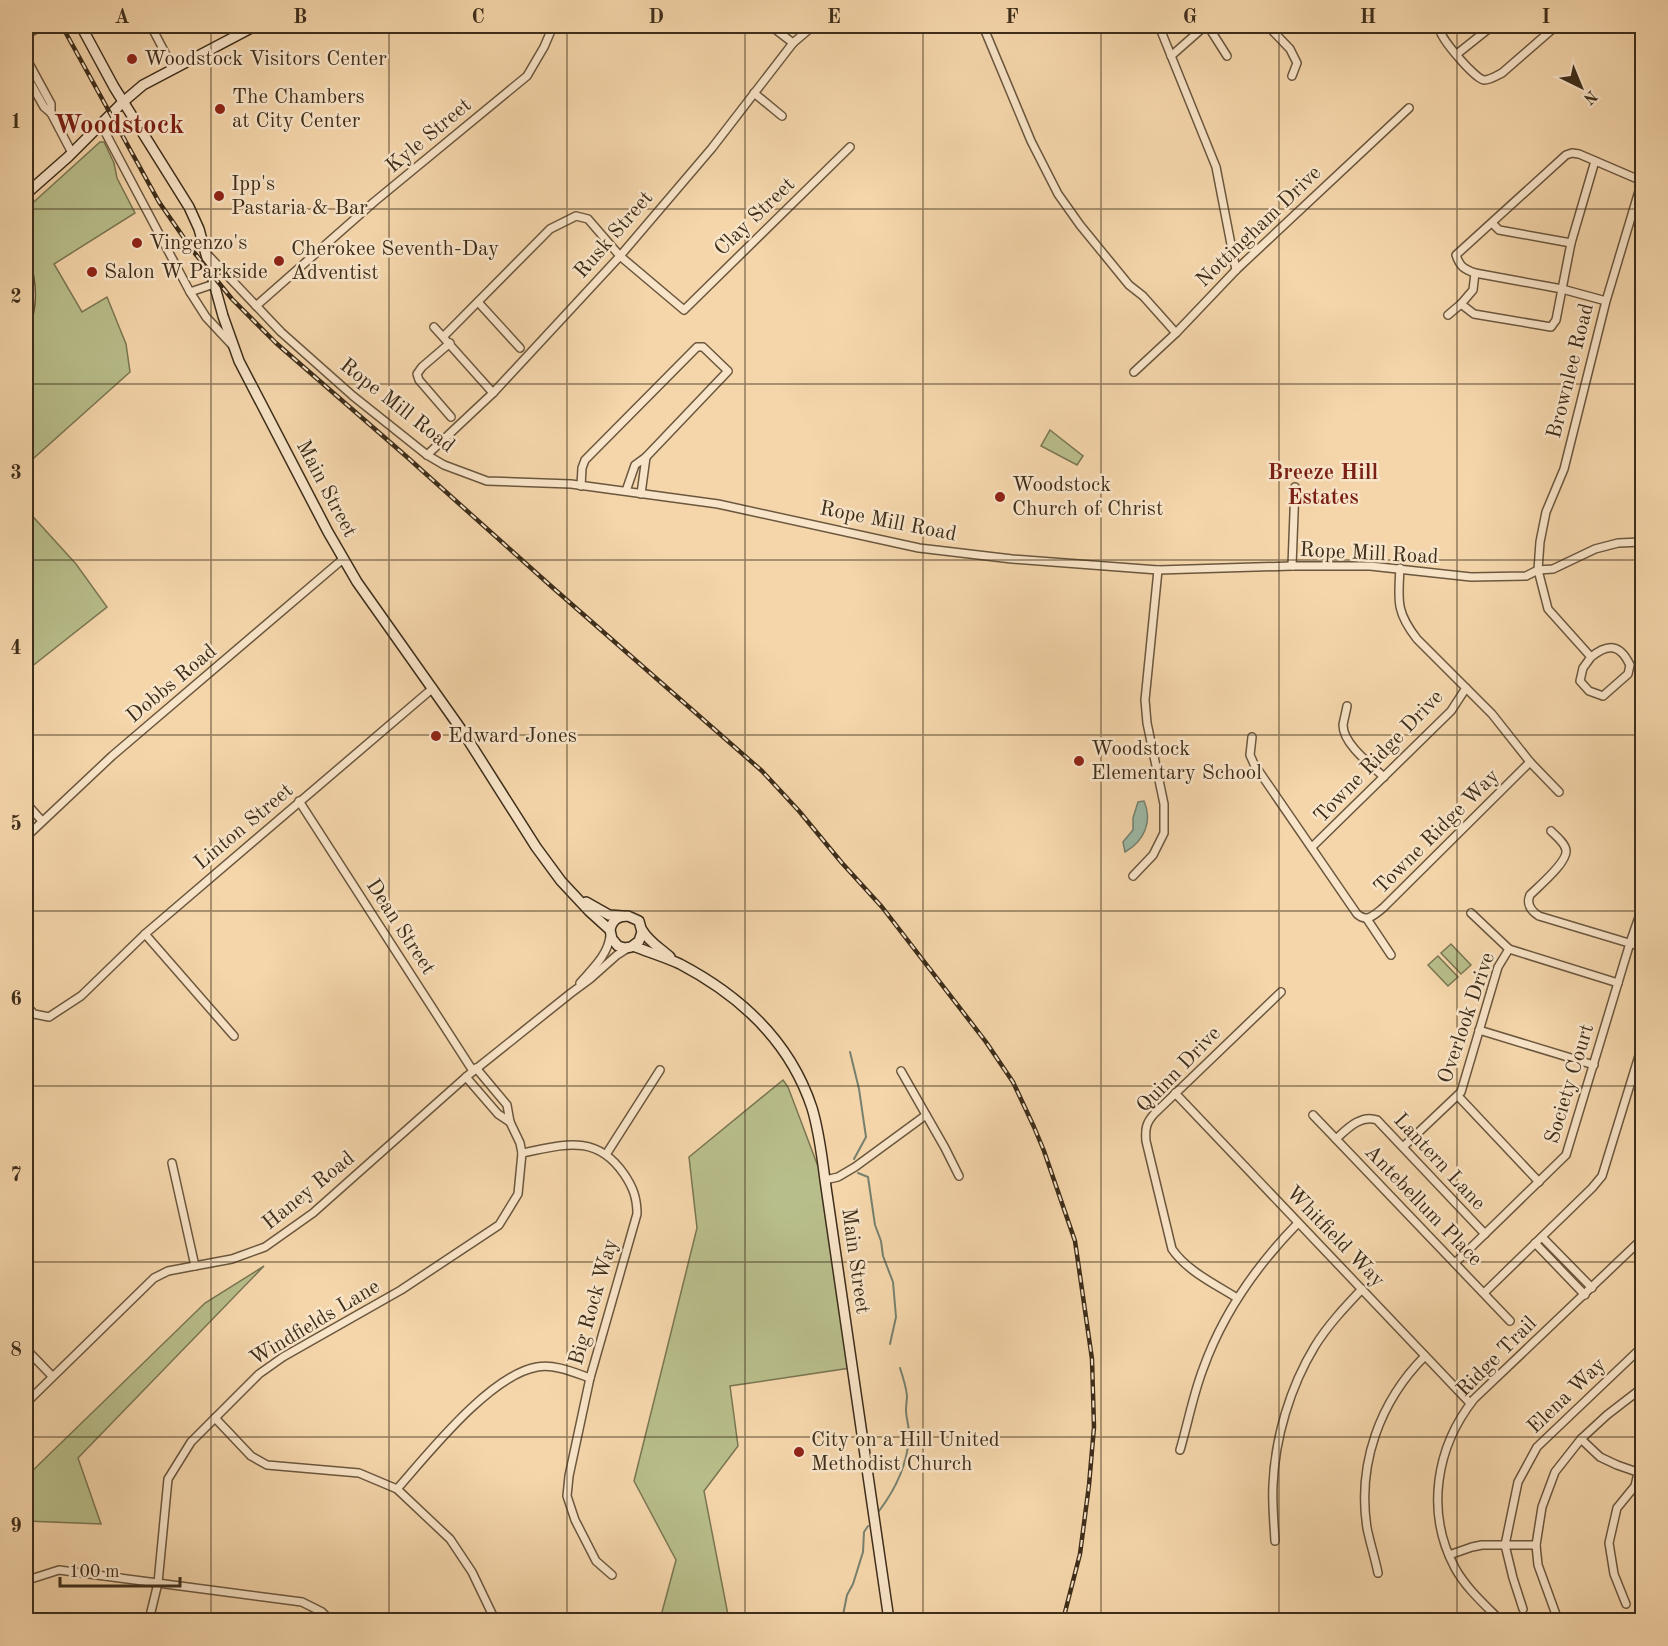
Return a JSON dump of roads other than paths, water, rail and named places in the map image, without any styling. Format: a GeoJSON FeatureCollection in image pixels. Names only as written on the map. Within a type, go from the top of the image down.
{"type":"FeatureCollection","features":[{"type":"Feature","properties":{"kind":"main road","name":"Main Street"},"geometry":{"type":"LineString","coordinates":[[81,26],[123,102],[189,207],[207,254],[233,346],[263,408],[357,582],[469,741],[536,847],[551,868],[610,933],[613,942],[618,946],[630,947],[679,964]]}},
{"type":"Feature","properties":{"kind":"main road"},"geometry":{"type":"LineString","coordinates":[[26,194],[143,85],[255,26]]}},
{"type":"Feature","properties":{"kind":"main road","name":"Main Street"},"geometry":{"type":"LineString","coordinates":[[573,892],[602,912],[616,917],[625,916],[636,919],[646,937],[654,945],[679,964],[738,1001],[759,1020],[784,1049],[801,1079],[812,1108],[825,1180],[889,1620]]}},
{"type":"Feature","properties":{"kind":"main road"},"geometry":{"type":"LineString","coordinates":[[610,933],[615,920],[625,916]]}},
{"type":"Feature","properties":{"kind":"main road"},"geometry":{"type":"LineString","coordinates":[[630,947],[640,939],[642,930]]}},
{"type":"Feature","properties":{"kind":"street"},"geometry":{"type":"LineString","coordinates":[[151,26],[173,68]]}},
{"type":"Feature","properties":{"kind":"street","name":"Kyle Street"},"geometry":{"type":"LineString","coordinates":[[256,306],[374,202],[527,76],[553,26]]}},
{"type":"Feature","properties":{"kind":"street"},"geometry":{"type":"LineString","coordinates":[[771,26],[793,43]]}},
{"type":"Feature","properties":{"kind":"street","name":"Rusk Street"},"geometry":{"type":"LineString","coordinates":[[427,455],[494,393],[620,256],[712,148],[793,43],[813,26]]}},
{"type":"Feature","properties":{"kind":"street"},"geometry":{"type":"LineString","coordinates":[[983,26],[1030,141],[1058,194],[1129,285],[1143,296],[1176,333]]}},
{"type":"Feature","properties":{"kind":"street"},"geometry":{"type":"LineString","coordinates":[[1160,26],[1216,167],[1236,270]]}},
{"type":"Feature","properties":{"kind":"street"},"geometry":{"type":"LineString","coordinates":[[1171,56],[1206,26],[1227,56]]}},
{"type":"Feature","properties":{"kind":"street"},"geometry":{"type":"LineString","coordinates":[[1268,26],[1294,56],[1297,63],[1292,76]]}},
{"type":"Feature","properties":{"kind":"street"},"geometry":{"type":"LineString","coordinates":[[1440,26],[1445,40],[1476,77],[1484,80],[1502,73],[1556,26]]}},
{"type":"Feature","properties":{"kind":"street"},"geometry":{"type":"LineString","coordinates":[[1457,54],[1492,26]]}},
{"type":"Feature","properties":{"kind":"street"},"geometry":{"type":"LineString","coordinates":[[26,35],[36,27]]}},
{"type":"Feature","properties":{"kind":"street"},"geometry":{"type":"LineString","coordinates":[[26,58],[51,104],[51,113]]}},
{"type":"Feature","properties":{"kind":"street"},"geometry":{"type":"LineString","coordinates":[[26,75],[44,108],[51,113],[72,153]]}},
{"type":"Feature","properties":{"kind":"street"},"geometry":{"type":"LineString","coordinates":[[754,93],[782,116]]}},
{"type":"Feature","properties":{"kind":"street","name":"Nottingham Drive"},"geometry":{"type":"LineString","coordinates":[[1134,372],[1176,333],[1236,270],[1409,108]]}},
{"type":"Feature","properties":{"kind":"street"},"geometry":{"type":"LineString","coordinates":[[99,127],[105,132],[150,213],[190,292],[206,317],[233,346]]}},
{"type":"Feature","properties":{"kind":"street","name":"Clay Street"},"geometry":{"type":"LineString","coordinates":[[620,256],[684,310],[850,147]]}},
{"type":"Feature","properties":{"kind":"street"},"geometry":{"type":"LineString","coordinates":[[1606,301],[1563,289],[1475,273],[1459,265],[1456,255],[1566,155],[1579,154],[1642,181]]}},
{"type":"Feature","properties":{"kind":"street"},"geometry":{"type":"LineString","coordinates":[[1461,303],[1474,314],[1551,327],[1556,320],[1571,243],[1595,161]]}},
{"type":"Feature","properties":{"kind":"street","name":"Brownlee Road"},"geometry":{"type":"LineString","coordinates":[[1591,657],[1548,609],[1538,570],[1542,527],[1564,469],[1606,301],[1642,181]]}},
{"type":"Feature","properties":{"kind":"street"},"geometry":{"type":"LineString","coordinates":[[444,336],[550,229],[576,216],[588,219],[620,256]]}},
{"type":"Feature","properties":{"kind":"street"},"geometry":{"type":"LineString","coordinates":[[1492,223],[1499,230],[1571,243]]}},
{"type":"Feature","properties":{"kind":"street","name":"Rope Mill Road"},"geometry":{"type":"LineString","coordinates":[[207,254],[281,332],[353,396],[427,455],[444,465],[486,481],[581,486],[718,504],[919,548],[1011,559],[1158,570],[1370,566],[1471,577],[1526,576],[1538,570],[1553,569],[1595,549],[1618,543],[1642,542]]}},
{"type":"Feature","properties":{"kind":"street"},"geometry":{"type":"LineString","coordinates":[[26,258],[30,272],[32,297],[26,327]]}},
{"type":"Feature","properties":{"kind":"street"},"geometry":{"type":"LineString","coordinates":[[1448,315],[1473,290],[1475,273]]}},
{"type":"Feature","properties":{"kind":"street"},"geometry":{"type":"LineString","coordinates":[[190,292],[214,284]]}},
{"type":"Feature","properties":{"kind":"street"},"geometry":{"type":"LineString","coordinates":[[478,302],[520,348]]}},
{"type":"Feature","properties":{"kind":"street"},"geometry":{"type":"LineString","coordinates":[[434,327],[494,393]]}},
{"type":"Feature","properties":{"kind":"street"},"geometry":{"type":"LineString","coordinates":[[450,343],[417,374],[419,380],[452,417]]}},
{"type":"Feature","properties":{"kind":"street"},"geometry":{"type":"LineString","coordinates":[[581,486],[585,460],[697,347],[703,347],[728,371],[646,457],[635,465],[626,491]]}},
{"type":"Feature","properties":{"kind":"street"},"geometry":{"type":"LineString","coordinates":[[641,494],[646,457]]}},
{"type":"Feature","properties":{"kind":"street"},"geometry":{"type":"LineString","coordinates":[[1292,566],[1295,487]]}},
{"type":"Feature","properties":{"kind":"street","name":"Dobbs Road"},"geometry":{"type":"LineString","coordinates":[[26,837],[112,756],[343,559]]}},
{"type":"Feature","properties":{"kind":"street"},"geometry":{"type":"LineString","coordinates":[[1400,568],[1399,596],[1403,620],[1417,639],[1492,714],[1530,762],[1559,792]]}},
{"type":"Feature","properties":{"kind":"street"},"geometry":{"type":"LineString","coordinates":[[1133,876],[1153,855],[1164,833],[1164,804],[1147,723],[1145,700],[1158,570]]}},
{"type":"Feature","properties":{"kind":"street"},"geometry":{"type":"LineString","coordinates":[[1614,648],[1624,653],[1630,665],[1628,674],[1603,696],[1589,691],[1580,681],[1583,668],[1591,657],[1601,649],[1614,648]]}},
{"type":"Feature","properties":{"kind":"street","name":"Linton Street"},"geometry":{"type":"LineString","coordinates":[[26,1005],[34,1014],[49,1017],[81,996],[145,934],[433,688]]}},
{"type":"Feature","properties":{"kind":"street","name":"Towne Ridge Drive"},"geometry":{"type":"LineString","coordinates":[[1312,847],[1451,711],[1466,688]]}},
{"type":"Feature","properties":{"kind":"street"},"geometry":{"type":"LineString","coordinates":[[1347,706],[1343,724],[1347,738],[1384,777]]}},
{"type":"Feature","properties":{"kind":"street","name":"Towne Ridge Way"},"geometry":{"type":"LineString","coordinates":[[1252,737],[1250,754],[1254,764],[1357,914],[1367,919],[1383,908],[1530,762]]}},
{"type":"Feature","properties":{"kind":"street","name":"Dean Street"},"geometry":{"type":"LineString","coordinates":[[300,801],[475,1069]]}},
{"type":"Feature","properties":{"kind":"street"},"geometry":{"type":"LineString","coordinates":[[26,803],[42,821]]}},
{"type":"Feature","properties":{"kind":"street"},"geometry":{"type":"LineString","coordinates":[[1551,831],[1566,849],[1565,859],[1530,894],[1528,899],[1530,908],[1539,916],[1642,947]]}},
{"type":"Feature","properties":{"kind":"street","name":"Society Court"},"geometry":{"type":"LineString","coordinates":[[1455,1263],[1566,1155],[1630,943],[1642,911]]}},
{"type":"Feature","properties":{"kind":"street"},"geometry":{"type":"LineString","coordinates":[[1471,913],[1509,949],[1618,983]]}},
{"type":"Feature","properties":{"kind":"street"},"geometry":{"type":"LineString","coordinates":[[1367,919],[1391,955]]}},
{"type":"Feature","properties":{"kind":"street","name":"Haney Road"},"geometry":{"type":"LineString","coordinates":[[571,993],[604,954],[609,944],[610,933]]}},
{"type":"Feature","properties":{"kind":"street"},"geometry":{"type":"LineString","coordinates":[[145,934],[234,1036]]}},
{"type":"Feature","properties":{"kind":"street","name":"Haney Road"},"geometry":{"type":"LineString","coordinates":[[26,1402],[154,1278],[168,1271],[232,1259],[265,1247],[313,1213],[475,1069],[630,947]]}},
{"type":"Feature","properties":{"kind":"street","name":"Overlook Drive"},"geometry":{"type":"LineString","coordinates":[[1403,1147],[1458,1096],[1463,1086],[1498,967],[1509,949]]}},
{"type":"Feature","properties":{"kind":"street","name":"Quinn Drive"},"geometry":{"type":"LineString","coordinates":[[1237,1298],[1181,1260],[1172,1249],[1145,1129],[1154,1114],[1281,992]]}},
{"type":"Feature","properties":{"kind":"street"},"geometry":{"type":"LineString","coordinates":[[1479,1030],[1594,1065]]}},
{"type":"Feature","properties":{"kind":"street"},"geometry":{"type":"LineString","coordinates":[[1484,1293],[1602,1176],[1642,1047]]}},
{"type":"Feature","properties":{"kind":"street"},"geometry":{"type":"LineString","coordinates":[[475,1069],[507,1106],[510,1122],[522,1153],[566,1144],[587,1146],[607,1153],[660,1070]]}},
{"type":"Feature","properties":{"kind":"street"},"geometry":{"type":"LineString","coordinates":[[901,1071],[959,1176]]}},
{"type":"Feature","properties":{"kind":"street"},"geometry":{"type":"LineString","coordinates":[[466,1077],[498,1114],[510,1122]]}},
{"type":"Feature","properties":{"kind":"street","name":"Whitfield Way"},"geometry":{"type":"LineString","coordinates":[[1175,1093],[1470,1403]]}},
{"type":"Feature","properties":{"kind":"street"},"geometry":{"type":"LineString","coordinates":[[1458,1096],[1539,1182]]}},
{"type":"Feature","properties":{"kind":"street"},"geometry":{"type":"LineString","coordinates":[[825,1180],[838,1177],[855,1167],[926,1115]]}},
{"type":"Feature","properties":{"kind":"street","name":"Antebellum Place"},"geometry":{"type":"LineString","coordinates":[[1313,1115],[1510,1320]]}},
{"type":"Feature","properties":{"kind":"street","name":"Lantern Lane"},"geometry":{"type":"LineString","coordinates":[[1336,1139],[1353,1125],[1365,1119],[1371,1118],[1382,1124],[1485,1234]]}},
{"type":"Feature","properties":{"kind":"street","name":"Windfields Lane"},"geometry":{"type":"LineString","coordinates":[[149,1620],[158,1583],[168,1479],[191,1442],[259,1374],[283,1357],[401,1290],[499,1226],[518,1194],[522,1153]]}},
{"type":"Feature","properties":{"kind":"street","name":"Big Rock Way"},"geometry":{"type":"LineString","coordinates":[[607,1153],[631,1184],[637,1201],[637,1214],[590,1378],[569,1476],[567,1496],[575,1520],[596,1561],[612,1575]]}},
{"type":"Feature","properties":{"kind":"street"},"geometry":{"type":"LineString","coordinates":[[172,1164],[195,1266]]}},
{"type":"Feature","properties":{"kind":"street"},"geometry":{"type":"LineString","coordinates":[[1180,1450],[1202,1370],[1237,1298],[1276,1246],[1298,1223]]}},
{"type":"Feature","properties":{"kind":"street"},"geometry":{"type":"LineString","coordinates":[[1542,1237],[1592,1288]]}},
{"type":"Feature","properties":{"kind":"street","name":"Ridge Trail"},"geometry":{"type":"LineString","coordinates":[[1500,1620],[1455,1568],[1443,1537],[1437,1509],[1439,1473],[1452,1435],[1470,1403],[1642,1239]]}},
{"type":"Feature","properties":{"kind":"street"},"geometry":{"type":"LineString","coordinates":[[1535,1243],[1585,1295]]}},
{"type":"Feature","properties":{"kind":"street"},"geometry":{"type":"LineString","coordinates":[[1275,1541],[1274,1469],[1286,1412],[1300,1375],[1316,1345],[1344,1307],[1362,1289]]}},
{"type":"Feature","properties":{"kind":"street","name":"Elena Way"},"geometry":{"type":"LineString","coordinates":[[1523,1608],[1505,1545],[1518,1482],[1537,1448],[1642,1347]]}},
{"type":"Feature","properties":{"kind":"street"},"geometry":{"type":"LineString","coordinates":[[26,1348],[52,1376]]}},
{"type":"Feature","properties":{"kind":"street"},"geometry":{"type":"LineString","coordinates":[[1378,1573],[1367,1529],[1365,1509],[1370,1452],[1374,1435],[1390,1401],[1406,1376],[1425,1356]]}},
{"type":"Feature","properties":{"kind":"street"},"geometry":{"type":"LineString","coordinates":[[397,1490],[451,1427],[492,1390],[516,1374],[537,1367],[561,1367],[590,1378]]}},
{"type":"Feature","properties":{"kind":"street","name":"Elena Way"},"geometry":{"type":"LineString","coordinates":[[1558,1620],[1538,1565],[1536,1545],[1542,1507],[1555,1472],[1581,1439],[1606,1414],[1642,1388]]}},
{"type":"Feature","properties":{"kind":"street"},"geometry":{"type":"LineString","coordinates":[[215,1418],[251,1456],[267,1465],[359,1473],[397,1490],[450,1539],[472,1572],[495,1620]]}},
{"type":"Feature","properties":{"kind":"street"},"geometry":{"type":"LineString","coordinates":[[1581,1439],[1600,1457],[1640,1472]]}},
{"type":"Feature","properties":{"kind":"street"},"geometry":{"type":"LineString","coordinates":[[1626,1604],[1614,1574],[1609,1543],[1617,1508],[1635,1486],[1642,1455]]}},
{"type":"Feature","properties":{"kind":"street"},"geometry":{"type":"LineString","coordinates":[[1449,1555],[1472,1547],[1536,1545]]}},
{"type":"Feature","properties":{"kind":"street"},"geometry":{"type":"LineString","coordinates":[[34,1578],[59,1570],[302,1602],[322,1612],[330,1620]]}},
{"type":"Feature","properties":{"kind":"waterway"},"geometry":{"type":"LineString","coordinates":[[850,1052],[859,1089],[866,1137],[854,1159]]}},
{"type":"Feature","properties":{"kind":"waterway"},"geometry":{"type":"LineString","coordinates":[[858,1173],[868,1177],[875,1225],[893,1282],[896,1317],[890,1344]]}},
{"type":"Feature","properties":{"kind":"waterway"},"geometry":{"type":"LineString","coordinates":[[879,1511],[899,1476],[908,1448],[907,1396],[900,1368]]}},
{"type":"Feature","properties":{"kind":"waterway"},"geometry":{"type":"LineString","coordinates":[[842,1620],[847,1595],[863,1552],[864,1532],[868,1526]]}},
{"type":"Feature","properties":{"kind":"railway"},"geometry":{"type":"LineString","coordinates":[[62,26],[159,202],[193,251],[232,299],[276,343],[762,771],[882,907],[986,1042],[1013,1082],[1044,1151],[1075,1241],[1092,1359],[1094,1427],[1089,1485],[1080,1554],[1063,1620]]}},
{"type":"Feature","properties":{"kind":"place","name":"Woodstock Visitors Center"},"geometry":{"type":"Point","coordinates":[132,59]}},
{"type":"Feature","properties":{"kind":"place","name":"The Chambers at City Center"},"geometry":{"type":"Point","coordinates":[220,109]}},
{"type":"Feature","properties":{"kind":"place","name":"Ipp's Pastaria & Bar"},"geometry":{"type":"Point","coordinates":[219,196]}},
{"type":"Feature","properties":{"kind":"place","name":"Vingenzo's"},"geometry":{"type":"Point","coordinates":[137,243]}},
{"type":"Feature","properties":{"kind":"place","name":"Cherokee Seventh-Day Adventist"},"geometry":{"type":"Point","coordinates":[279,261]}},
{"type":"Feature","properties":{"kind":"place","name":"Salon W Parkside"},"geometry":{"type":"Point","coordinates":[92,272]}},
{"type":"Feature","properties":{"kind":"place","name":"Woodstock Church of Christ"},"geometry":{"type":"Point","coordinates":[1000,497]}},
{"type":"Feature","properties":{"kind":"place","name":"Edward Jones"},"geometry":{"type":"Point","coordinates":[436,736]}},
{"type":"Feature","properties":{"kind":"place","name":"Woodstock Elementary School"},"geometry":{"type":"Point","coordinates":[1079,761]}},
{"type":"Feature","properties":{"kind":"place","name":"City on a Hill United Methodist Church"},"geometry":{"type":"Point","coordinates":[799,1452]}},
{"type":"Feature","properties":{"kind":"district","name":"Woodstock"},"geometry":{"type":"Point","coordinates":[119,125]}},
{"type":"Feature","properties":{"kind":"district","name":"Breeze Hill Estates"},"geometry":{"type":"Point","coordinates":[1323,486]}}]}
